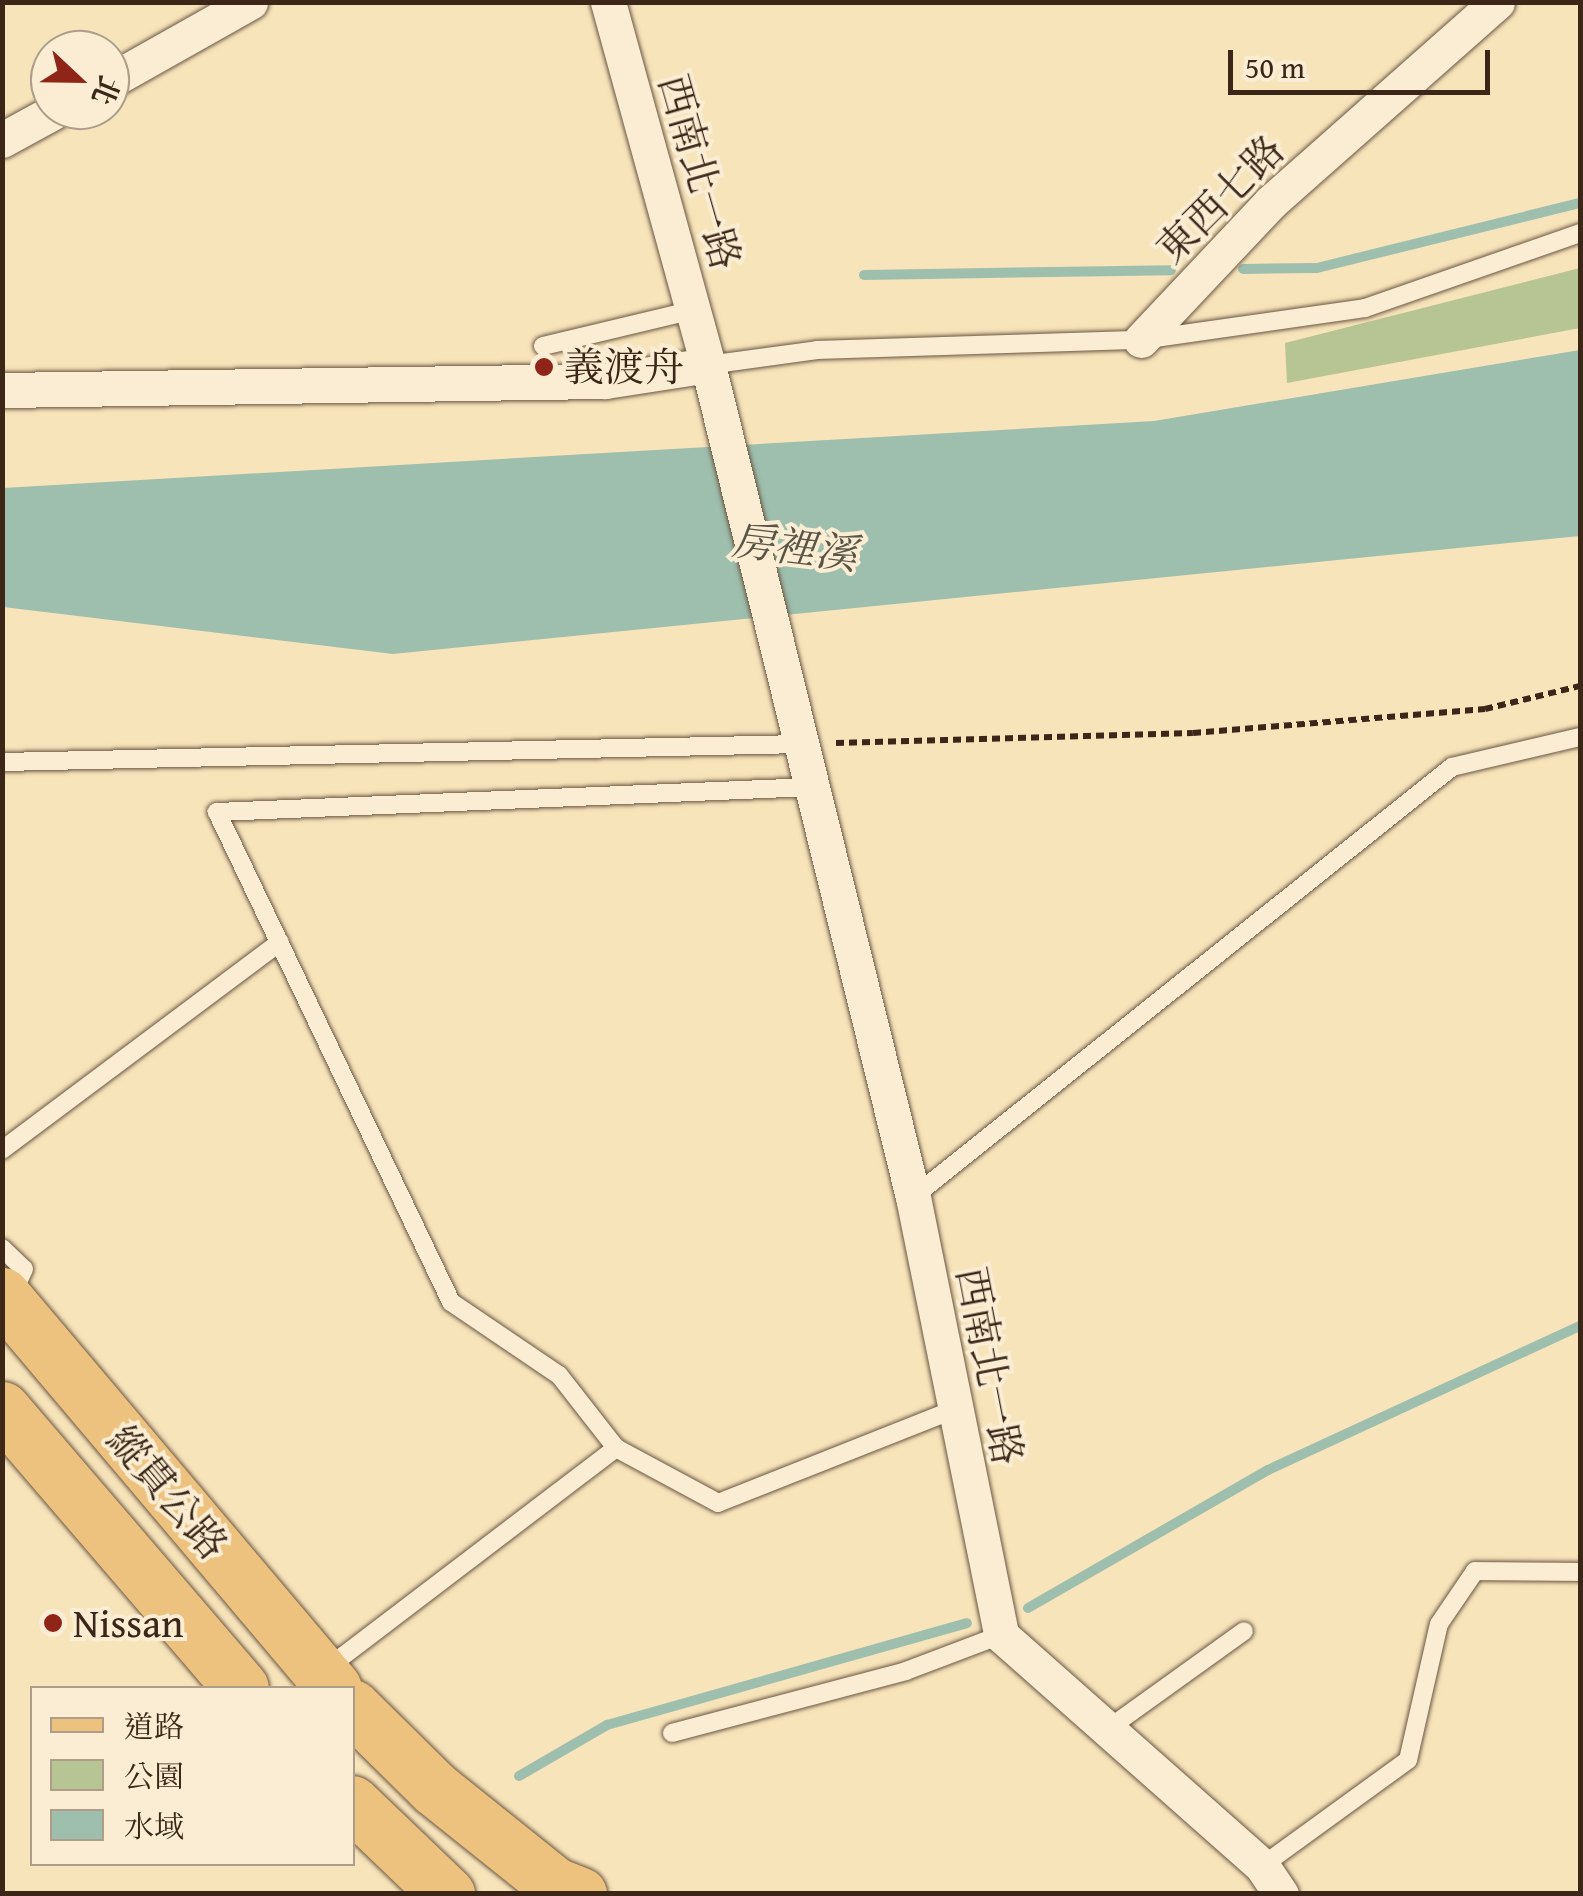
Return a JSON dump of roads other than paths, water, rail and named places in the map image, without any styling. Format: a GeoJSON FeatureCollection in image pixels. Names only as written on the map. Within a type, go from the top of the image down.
{"type":"FeatureCollection","features":[{"type":"Feature","properties":{"kind":"main road","name":"縱貫公路"},"geometry":{"type":"LineString","coordinates":[[5,1298],[325,1686]]}},
{"type":"Feature","properties":{"kind":"main road","name":"縱貫公路"},"geometry":{"type":"LineString","coordinates":[[2,1409],[240,1686]]}},
{"type":"Feature","properties":{"kind":"main road","name":"縱貫公路"},"geometry":{"type":"LineString","coordinates":[[355,1715],[434,1788],[567,1889]]}},
{"type":"Feature","properties":{"kind":"main road"},"geometry":{"type":"LineString","coordinates":[[372,1821],[447,1894]]}},
{"type":"Feature","properties":{"kind":"street"},"geometry":{"type":"LineString","coordinates":[[130,69],[250,2]]}},
{"type":"Feature","properties":{"kind":"street","name":"西南北一路"},"geometry":{"type":"LineString","coordinates":[[608,2],[694,310],[913,1197],[1001,1635]]}},
{"type":"Feature","properties":{"kind":"street","name":"東西七路"},"geometry":{"type":"LineString","coordinates":[[1141,340],[1271,202],[1497,2]]}},
{"type":"Feature","properties":{"kind":"street"},"geometry":{"type":"LineString","coordinates":[[2,140],[30,125]]}},
{"type":"Feature","properties":{"kind":"street"},"geometry":{"type":"LineString","coordinates":[[2,390],[605,381],[708,365]]}},
{"type":"Feature","properties":{"kind":"street"},"geometry":{"type":"LineString","coordinates":[[1001,1635],[1272,1880]]}},
{"type":"Feature","properties":{"kind":"lane"},"geometry":{"type":"LineString","coordinates":[[708,365],[817,350],[1141,340],[1365,308],[1580,233]]}},
{"type":"Feature","properties":{"kind":"lane"},"geometry":{"type":"LineString","coordinates":[[543,346],[694,310]]}},
{"type":"Feature","properties":{"kind":"lane"},"geometry":{"type":"LineString","coordinates":[[913,1197],[1452,767],[1580,737]]}},
{"type":"Feature","properties":{"kind":"lane"},"geometry":{"type":"LineString","coordinates":[[2,762],[801,744]]}},
{"type":"Feature","properties":{"kind":"lane"},"geometry":{"type":"LineString","coordinates":[[812,787],[216,812],[452,1302],[559,1376],[616,1448],[718,1503],[955,1409]]}},
{"type":"Feature","properties":{"kind":"lane"},"geometry":{"type":"LineString","coordinates":[[2,1150],[280,942]]}},
{"type":"Feature","properties":{"kind":"lane"},"geometry":{"type":"LineString","coordinates":[[2,1248],[24,1269],[5,1298]]}},
{"type":"Feature","properties":{"kind":"lane"},"geometry":{"type":"LineString","coordinates":[[333,1686],[616,1448]]}},
{"type":"Feature","properties":{"kind":"lane"},"geometry":{"type":"LineString","coordinates":[[1272,1880],[1408,1760],[1439,1624],[1475,1571],[1580,1572]]}},
{"type":"Feature","properties":{"kind":"lane"},"geometry":{"type":"LineString","coordinates":[[1106,1731],[1244,1631]]}},
{"type":"Feature","properties":{"kind":"lane"},"geometry":{"type":"LineString","coordinates":[[672,1733],[906,1671],[1001,1635]]}},
{"type":"Feature","properties":{"kind":"water","name":"房裡溪"},"geometry":{"type":"Polygon","coordinates":[[[1580,350],[1580,536],[393,654],[3,607],[3,488],[1154,421],[1580,350]]]}},
{"type":"Feature","properties":{"kind":"waterway"},"geometry":{"type":"LineString","coordinates":[[1243,269],[1317,268],[1580,203]]}},
{"type":"Feature","properties":{"kind":"waterway"},"geometry":{"type":"LineString","coordinates":[[864,275],[1171,270]]}},
{"type":"Feature","properties":{"kind":"waterway"},"geometry":{"type":"LineString","coordinates":[[1028,1608],[1268,1470],[1580,1326]]}},
{"type":"Feature","properties":{"kind":"waterway"},"geometry":{"type":"LineString","coordinates":[[519,1776],[607,1725],[967,1623]]}},
{"type":"Feature","properties":{"kind":"place","name":"義渡舟"},"geometry":{"type":"Point","coordinates":[544,367]}},
{"type":"Feature","properties":{"kind":"place","name":"Nissan"},"geometry":{"type":"Point","coordinates":[53,1623]}}]}
